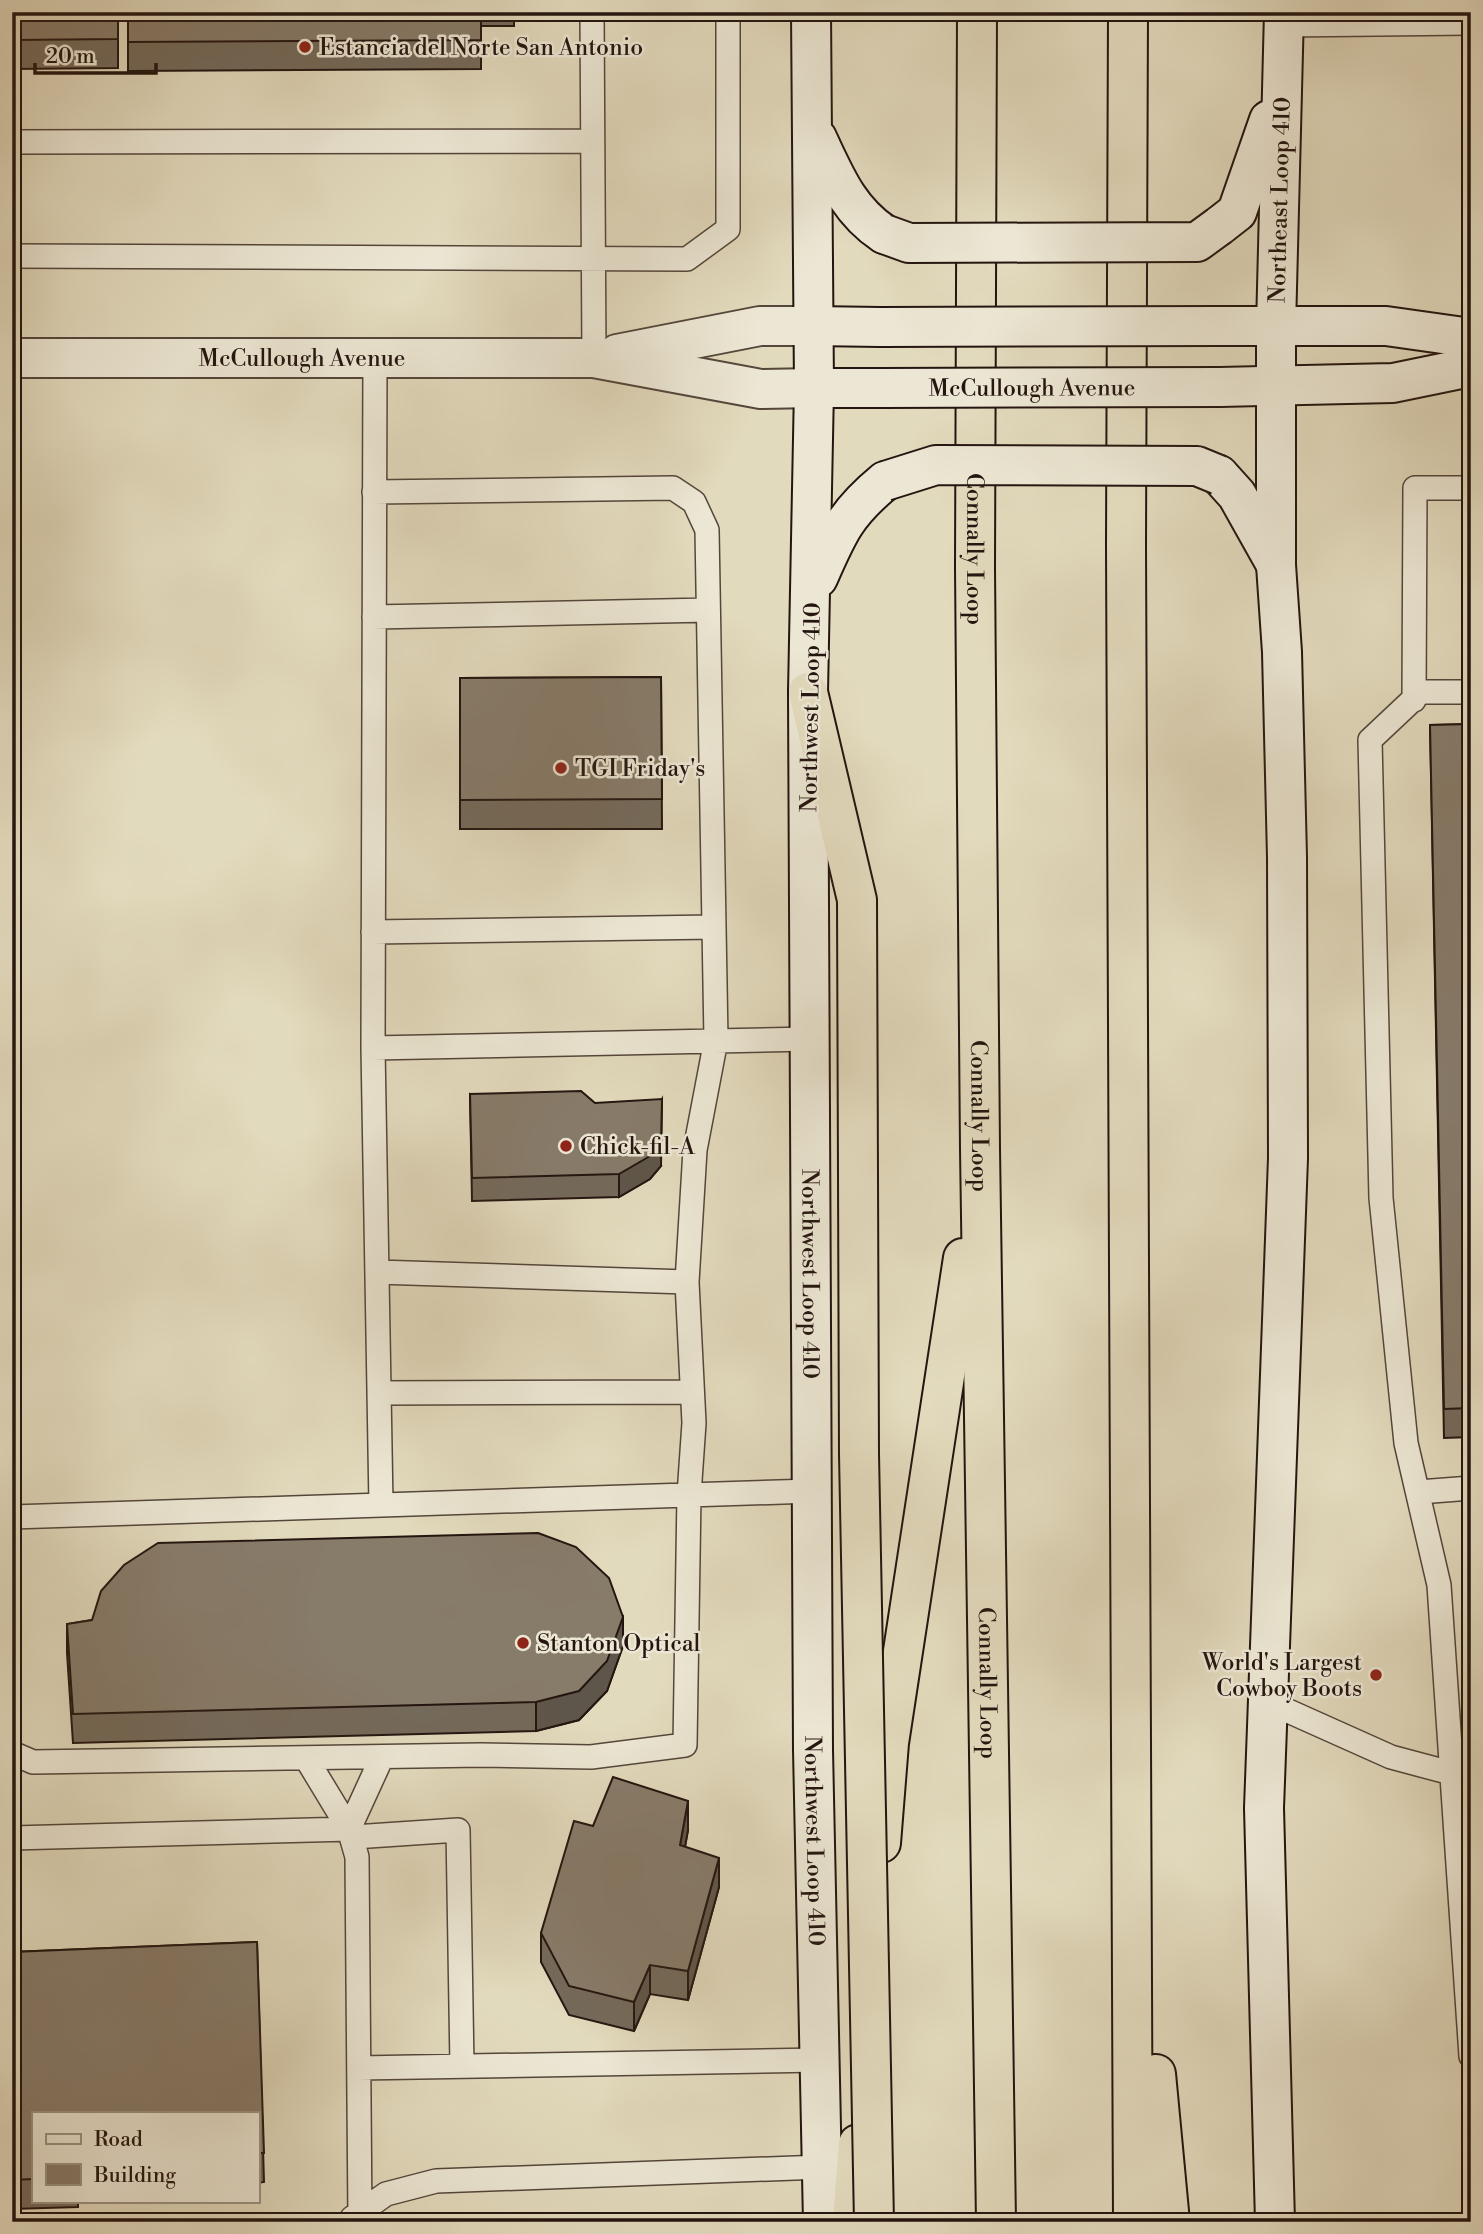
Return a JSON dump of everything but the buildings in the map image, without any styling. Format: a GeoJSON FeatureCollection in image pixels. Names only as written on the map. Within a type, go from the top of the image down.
{"type":"FeatureCollection","features":[{"type":"Feature","properties":{"kind":"highway"},"geometry":{"type":"LineString","coordinates":[[957,12],[977,127]]}},
{"type":"Feature","properties":{"kind":"highway","name":"Connally Loop"},"geometry":{"type":"LineString","coordinates":[[976,12],[980,1149],[996,2222]]}},
{"type":"Feature","properties":{"kind":"highway"},"geometry":{"type":"LineString","coordinates":[[1128,12],[1126,586],[1133,2222]]}},
{"type":"Feature","properties":{"kind":"highway"},"geometry":{"type":"LineString","coordinates":[[808,692],[857,900],[859,1454],[874,2222]]}},
{"type":"Feature","properties":{"kind":"highway"},"geometry":{"type":"LineString","coordinates":[[852,2222],[888,1743],[980,1149]]}},
{"type":"Feature","properties":{"kind":"highway"},"geometry":{"type":"LineString","coordinates":[[1132,1758],[1164,2181],[1170,2222]]}},
{"type":"Feature","properties":{"kind":"main road"},"geometry":{"type":"LineString","coordinates":[[811,12],[813,326]]}},
{"type":"Feature","properties":{"kind":"main road","name":"Northeast Loop 410"},"geometry":{"type":"LineString","coordinates":[[1276,387],[1284,19]]}},
{"type":"Feature","properties":{"kind":"main road"},"geometry":{"type":"LineString","coordinates":[[812,127],[850,204],[863,220],[884,233],[909,243],[1197,242],[1237,212],[1282,81]]}},
{"type":"Feature","properties":{"kind":"main road","name":"McCullough Avenue"},"geometry":{"type":"LineString","coordinates":[[594,358],[760,326],[1386,326],[1471,338]]}},
{"type":"Feature","properties":{"kind":"main road","name":"Northwest Loop 410"},"geometry":{"type":"LineString","coordinates":[[813,326],[808,692],[811,1491],[823,2222]]}},
{"type":"Feature","properties":{"kind":"main road","name":"McCullough Avenue"},"geometry":{"type":"LineString","coordinates":[[12,358],[594,358],[761,389],[1276,387],[1393,383],[1471,367]]}},
{"type":"Feature","properties":{"kind":"main road"},"geometry":{"type":"LineString","coordinates":[[1275,2222],[1264,1808],[1288,1158],[1286,843],[1282,652],[1276,565],[1276,387]]}},
{"type":"Feature","properties":{"kind":"main road"},"geometry":{"type":"LineString","coordinates":[[811,594],[840,527],[858,503],[885,481],[936,465],[1197,466],[1219,475],[1237,495],[1276,565]]}},
{"type":"Feature","properties":{"kind":"lane"},"geometry":{"type":"LineString","coordinates":[[592,12],[594,358]]}},
{"type":"Feature","properties":{"kind":"lane"},"geometry":{"type":"LineString","coordinates":[[12,256],[687,259],[728,229],[728,12]]}},
{"type":"Feature","properties":{"kind":"lane"},"geometry":{"type":"LineString","coordinates":[[1284,19],[1471,23]]}},
{"type":"Feature","properties":{"kind":"lane"},"geometry":{"type":"LineString","coordinates":[[12,142],[592,141]]}},
{"type":"Feature","properties":{"kind":"lane"},"geometry":{"type":"LineString","coordinates":[[375,358],[373,1048],[381,1504]]}},
{"type":"Feature","properties":{"kind":"lane"},"geometry":{"type":"LineString","coordinates":[[12,1754],[33,1762],[591,1757],[685,1745],[688,1495],[694,1423],[687,1282],[695,1150],[716,1041],[707,530],[694,502],[673,488],[374,492]]}},
{"type":"Feature","properties":{"kind":"lane"},"geometry":{"type":"LineString","coordinates":[[1414,699],[1415,488],[1471,488]]}},
{"type":"Feature","properties":{"kind":"lane"},"geometry":{"type":"LineString","coordinates":[[374,617],[708,610]]}},
{"type":"Feature","properties":{"kind":"lane"},"geometry":{"type":"LineString","coordinates":[[1471,692],[1421,692],[1370,740],[1382,1211],[1406,1443],[1439,1585],[1471,2056]]}},
{"type":"Feature","properties":{"kind":"lane"},"geometry":{"type":"LineString","coordinates":[[373,932],[714,927]]}},
{"type":"Feature","properties":{"kind":"lane"},"geometry":{"type":"LineString","coordinates":[[373,1048],[810,1040]]}},
{"type":"Feature","properties":{"kind":"lane"},"geometry":{"type":"LineString","coordinates":[[377,1272],[687,1282]]}},
{"type":"Feature","properties":{"kind":"lane"},"geometry":{"type":"LineString","coordinates":[[379,1393],[691,1392]]}},
{"type":"Feature","properties":{"kind":"lane"},"geometry":{"type":"LineString","coordinates":[[1419,1492],[1471,1488]]}},
{"type":"Feature","properties":{"kind":"lane"},"geometry":{"type":"LineString","coordinates":[[12,1517],[811,1491]]}},
{"type":"Feature","properties":{"kind":"lane"},"geometry":{"type":"LineString","coordinates":[[1266,1701],[1391,1758],[1451,1773]]}},
{"type":"Feature","properties":{"kind":"lane"},"geometry":{"type":"LineString","coordinates":[[351,1833],[382,1757]]}},
{"type":"Feature","properties":{"kind":"lane"},"geometry":{"type":"LineString","coordinates":[[306,1758],[351,1833],[357,1857],[359,2068],[356,2219]]}},
{"type":"Feature","properties":{"kind":"lane"},"geometry":{"type":"LineString","coordinates":[[12,1838],[458,1830],[462,2066]]}},
{"type":"Feature","properties":{"kind":"lane"},"geometry":{"type":"LineString","coordinates":[[359,2068],[819,2060]]}},
{"type":"Feature","properties":{"kind":"lane"},"geometry":{"type":"LineString","coordinates":[[356,2219],[386,2194],[436,2180],[822,2167]]}},
{"type":"Feature","properties":{"kind":"place","name":"Estancia del Norte San Antonio"},"geometry":{"type":"Point","coordinates":[305,47]}},
{"type":"Feature","properties":{"kind":"place","name":"TGI Friday's"},"geometry":{"type":"Point","coordinates":[561,768]}},
{"type":"Feature","properties":{"kind":"place","name":"Chick-fil-A"},"geometry":{"type":"Point","coordinates":[566,1146]}},
{"type":"Feature","properties":{"kind":"place","name":"Stanton Optical"},"geometry":{"type":"Point","coordinates":[523,1643]}},
{"type":"Feature","properties":{"kind":"place","name":"World's Largest Cowboy Boots"},"geometry":{"type":"Point","coordinates":[1376,1675]}}]}
